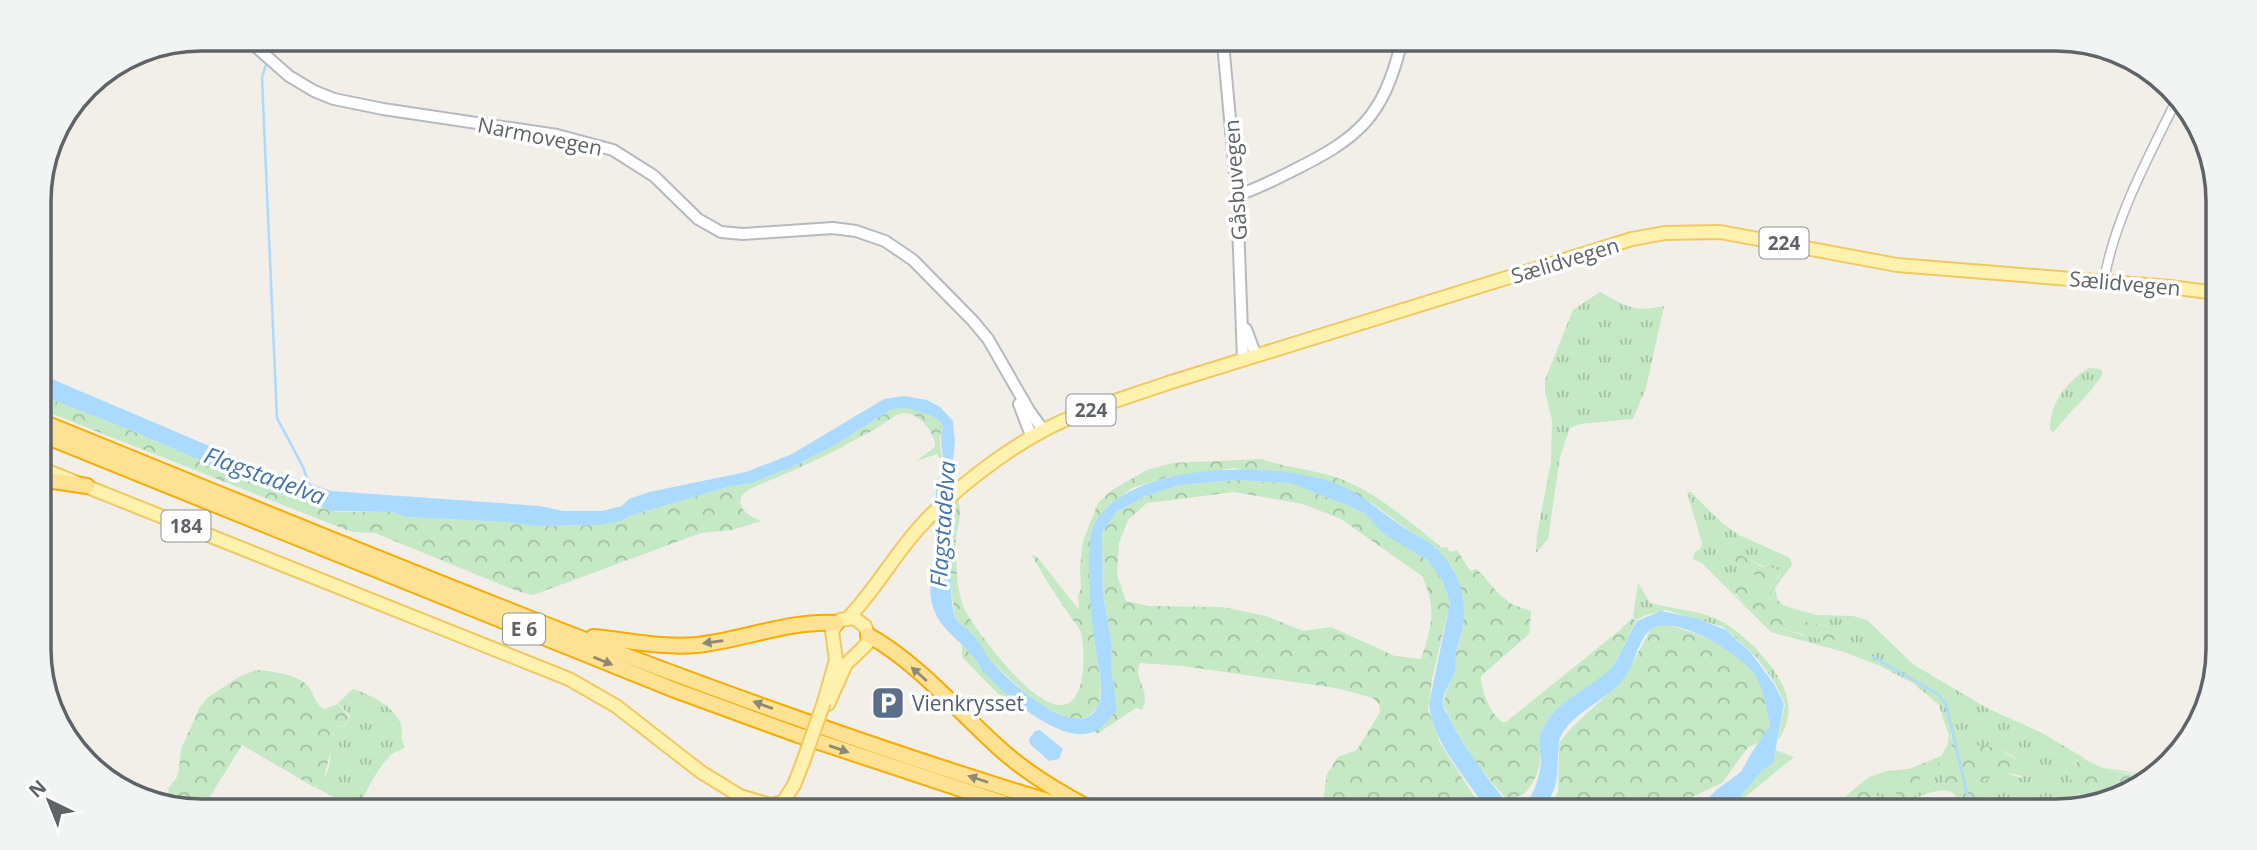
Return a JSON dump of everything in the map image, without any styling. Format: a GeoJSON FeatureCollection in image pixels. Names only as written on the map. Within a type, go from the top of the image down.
{"type":"FeatureCollection","features":[{"type":"Feature","properties":{"kind":"highway","name":"E 6"},"geometry":{"type":"LineString","coordinates":[[51,425],[578,638],[873,744],[1041,799]]}},
{"type":"Feature","properties":{"kind":"highway","name":"E 6"},"geometry":{"type":"LineString","coordinates":[[51,438],[672,689],[798,735],[991,799]]}},
{"type":"Feature","properties":{"kind":"highway"},"geometry":{"type":"LineString","coordinates":[[51,481],[87,486]]}},
{"type":"Feature","properties":{"kind":"highway","name":"E 6"},"geometry":{"type":"LineString","coordinates":[[578,638],[595,637],[638,644],[696,645],[810,623],[843,620]]}},
{"type":"Feature","properties":{"kind":"highway"},"geometry":{"type":"LineString","coordinates":[[867,630],[919,673],[1016,763],[1073,799]]}},
{"type":"Feature","properties":{"kind":"main road","name":"Narmovegen"},"geometry":{"type":"LineString","coordinates":[[259,51],[304,86],[343,102],[557,135],[604,147],[639,164],[698,219],[721,232],[743,234],[833,228],[872,236],[895,247],[913,260],[960,306],[988,339],[1038,434]]}},
{"type":"Feature","properties":{"kind":"main road","name":"Gåsbuvegen"},"geometry":{"type":"LineString","coordinates":[[1224,51],[1237,195],[1243,318],[1249,358]]}},
{"type":"Feature","properties":{"kind":"main road"},"geometry":{"type":"LineString","coordinates":[[1237,195],[1311,161],[1357,131],[1374,113],[1386,93],[1399,51]]}},
{"type":"Feature","properties":{"kind":"main road","name":"Sælidvegen"},"geometry":{"type":"LineString","coordinates":[[873,589],[905,544],[931,515],[1038,434],[1107,404],[1249,358],[1609,246],[1665,233],[1720,232],[1897,265],[2206,292]]}},
{"type":"Feature","properties":{"kind":"main road","name":"184"},"geometry":{"type":"LineString","coordinates":[[51,472],[569,679],[616,706],[701,772],[743,799]]}},
{"type":"Feature","properties":{"kind":"main road","name":"224"},"geometry":{"type":"LineString","coordinates":[[783,799],[794,785],[805,763],[826,703],[836,649],[831,635],[873,589]]}},
{"type":"Feature","properties":{"kind":"main road","name":"224"},"geometry":{"type":"LineString","coordinates":[[826,703],[846,664],[854,654],[864,648],[866,610],[873,589]]}},
{"type":"Feature","properties":{"kind":"main road"},"geometry":{"type":"LineString","coordinates":[[843,620],[858,619],[867,630]]}},
{"type":"Feature","properties":{"kind":"main road"},"geometry":{"type":"LineString","coordinates":[[836,649],[844,654],[854,654]]}},
{"type":"Feature","properties":{"kind":"main road","name":"224"},"geometry":{"type":"LineString","coordinates":[[800,799],[805,763]]}},
{"type":"Feature","properties":{"kind":"main road","name":"184"},"geometry":{"type":"LineString","coordinates":[[740,796],[750,799]]}},
{"type":"Feature","properties":{"kind":"street"},"geometry":{"type":"LineString","coordinates":[[2104,281],[2113,243],[2150,153],[2173,107]]}},
{"type":"Feature","properties":{"kind":"green space"},"geometry":{"type":"Polygon","coordinates":[[[1600,292],[1630,307],[1645,309],[1664,306],[1646,388],[1633,419],[1580,424],[1570,428],[1560,457],[1548,539],[1536,553],[1551,461],[1552,420],[1545,380],[1573,310],[1600,292]]]}},
{"type":"Feature","properties":{"kind":"green space"},"geometry":{"type":"Polygon","coordinates":[[[2089,368],[2103,372],[2088,394],[2054,432],[2050,430],[2050,420],[2061,394],[2089,368]]]}},
{"type":"Feature","properties":{"kind":"green space"},"geometry":{"type":"Polygon","coordinates":[[[51,399],[260,486],[308,501],[321,508],[337,512],[392,512],[406,517],[535,526],[599,525],[621,521],[727,487],[752,483],[833,446],[892,409],[917,410],[939,419],[943,426],[940,443],[943,464],[939,479],[940,459],[937,454],[916,461],[935,447],[933,436],[926,425],[916,417],[901,414],[822,457],[745,492],[741,497],[741,506],[752,517],[761,521],[732,530],[701,533],[533,595],[517,591],[375,533],[352,532],[51,413],[51,399]]]}},
{"type":"Feature","properties":{"kind":"green space"},"geometry":{"type":"Polygon","coordinates":[[[1262,459],[1332,476],[1362,489],[1390,507],[1442,548],[1447,547],[1450,552],[1457,550],[1470,571],[1477,569],[1500,595],[1513,605],[1531,611],[1529,634],[1481,676],[1487,701],[1502,722],[1506,722],[1632,618],[1636,621],[1616,660],[1605,674],[1566,702],[1548,719],[1540,738],[1538,771],[1522,795],[1506,799],[1477,764],[1443,705],[1455,671],[1456,652],[1462,632],[1454,570],[1436,548],[1372,503],[1235,468],[1168,477],[1132,488],[1107,507],[1094,525],[1094,638],[1101,687],[1098,707],[1087,717],[1074,720],[1038,704],[988,659],[974,635],[963,627],[954,615],[948,548],[951,504],[957,499],[960,514],[956,540],[957,578],[963,607],[988,644],[1022,683],[1041,698],[1058,705],[1072,701],[1082,678],[1082,635],[1031,554],[1038,558],[1079,610],[1083,541],[1098,503],[1112,490],[1147,470],[1173,463],[1262,459]]]}},
{"type":"Feature","properties":{"kind":"green space"},"geometry":{"type":"Polygon","coordinates":[[[1236,480],[1290,483],[1364,513],[1385,534],[1427,560],[1443,581],[1450,603],[1432,679],[1428,709],[1440,743],[1476,799],[1323,799],[1327,774],[1338,757],[1357,750],[1380,712],[1379,704],[1373,698],[1336,688],[1183,666],[1140,663],[1138,675],[1145,696],[1142,710],[1136,708],[1097,734],[1094,731],[1104,725],[1117,709],[1111,667],[1112,646],[1103,595],[1102,532],[1117,512],[1143,497],[1180,485],[1236,480]],[[1234,492],[1147,503],[1128,520],[1119,543],[1117,575],[1126,601],[1149,606],[1223,607],[1266,616],[1303,631],[1331,627],[1395,656],[1421,659],[1431,618],[1430,598],[1422,576],[1341,519],[1303,504],[1234,492]]]}},
{"type":"Feature","properties":{"kind":"green space"},"geometry":{"type":"Polygon","coordinates":[[[1687,492],[1691,492],[1723,524],[1739,535],[1790,558],[1792,565],[1775,588],[1777,598],[1783,605],[1817,615],[1853,616],[1867,620],[1914,665],[1987,708],[2042,733],[2089,761],[2077,759],[2075,766],[2081,788],[2087,796],[2081,797],[2080,794],[2066,799],[1982,799],[1979,783],[2004,772],[2021,778],[2020,762],[2008,753],[1967,744],[1959,731],[1954,731],[1951,735],[1951,772],[1958,799],[1950,791],[1941,791],[1916,799],[1879,799],[1877,795],[1864,799],[1842,799],[1869,777],[1886,771],[1909,769],[1941,756],[1949,736],[1939,705],[1913,683],[1880,666],[1844,652],[1771,632],[1702,563],[1693,559],[1702,543],[1687,492]],[[1739,555],[1756,575],[1749,583],[1739,583],[1735,595],[1772,626],[1805,636],[1831,627],[1802,621],[1794,612],[1779,605],[1770,590],[1780,574],[1739,555]]]}},
{"type":"Feature","properties":{"kind":"green space"},"geometry":{"type":"Polygon","coordinates":[[[1739,554],[1762,567],[1776,568],[1780,573],[1770,590],[1779,605],[1794,612],[1802,621],[1831,627],[1836,632],[1836,638],[1831,642],[1772,626],[1739,598],[1734,590],[1739,583],[1749,583],[1756,575],[1742,572],[1734,559],[1739,554]]]}},
{"type":"Feature","properties":{"kind":"green space"},"geometry":{"type":"Polygon","coordinates":[[[1638,583],[1650,603],[1714,618],[1736,631],[1760,652],[1779,678],[1788,702],[1787,721],[1780,738],[1778,739],[1785,704],[1775,683],[1757,658],[1723,627],[1666,610],[1636,620],[1633,617],[1638,583]]]}},
{"type":"Feature","properties":{"kind":"green space"},"geometry":{"type":"Polygon","coordinates":[[[1664,624],[1690,632],[1718,644],[1743,661],[1760,683],[1770,727],[1761,742],[1748,747],[1722,783],[1690,799],[1553,799],[1558,792],[1559,743],[1572,727],[1623,680],[1651,629],[1664,624]]]}},
{"type":"Feature","properties":{"kind":"green space"},"geometry":{"type":"Polygon","coordinates":[[[962,645],[979,666],[1022,706],[1016,712],[962,657],[962,645]]]}},
{"type":"Feature","properties":{"kind":"green space"},"geometry":{"type":"Polygon","coordinates":[[[256,670],[292,676],[309,687],[321,707],[324,709],[338,704],[349,717],[345,725],[337,727],[329,738],[331,749],[323,782],[314,787],[242,745],[208,799],[168,795],[169,787],[179,770],[181,749],[200,707],[207,698],[239,677],[256,670]]]}},
{"type":"Feature","properties":{"kind":"green space"},"geometry":{"type":"Polygon","coordinates":[[[353,689],[388,707],[401,725],[405,747],[382,765],[363,799],[337,799],[315,787],[324,778],[329,766],[329,738],[337,727],[345,726],[350,716],[338,703],[353,689]]]}},
{"type":"Feature","properties":{"kind":"green space"},"geometry":{"type":"Polygon","coordinates":[[[1954,731],[1959,731],[1967,744],[1988,746],[2029,766],[2028,777],[2004,772],[1979,783],[1982,799],[1957,799],[1946,788],[1938,762],[1950,758],[1953,748],[1950,742],[1954,731]]]}},
{"type":"Feature","properties":{"kind":"green space"},"geometry":{"type":"Polygon","coordinates":[[[1775,750],[1794,757],[1743,799],[1738,799],[1762,771],[1773,763],[1775,750]]]}},
{"type":"Feature","properties":{"kind":"green space"},"geometry":{"type":"Polygon","coordinates":[[[2079,757],[2109,771],[2138,775],[2123,784],[2088,796],[2070,779],[2079,757]]]}},
{"type":"Feature","properties":{"kind":"green space"},"geometry":{"type":"Polygon","coordinates":[[[2089,761],[2104,768],[2141,774],[2109,771],[2089,761]]]}},
{"type":"Feature","properties":{"kind":"green space"},"geometry":{"type":"Polygon","coordinates":[[[1911,769],[1919,773],[1920,782],[1914,798],[1903,799],[1888,786],[1887,780],[1892,771],[1911,769]]]}},
{"type":"Feature","properties":{"kind":"green space"},"geometry":{"type":"Polygon","coordinates":[[[1862,784],[1879,799],[1844,799],[1862,784]]]}},
{"type":"Feature","properties":{"kind":"water","name":"Flagstadelva"},"geometry":{"type":"Polygon","coordinates":[[[51,379],[261,468],[331,491],[540,506],[563,511],[602,511],[622,506],[629,499],[649,492],[746,472],[792,454],[884,399],[904,396],[927,400],[940,407],[953,421],[955,442],[948,548],[951,551],[955,617],[973,634],[990,660],[1011,681],[1042,705],[1075,719],[1089,717],[1100,700],[1089,550],[1094,525],[1112,503],[1138,487],[1171,477],[1208,471],[1283,472],[1315,478],[1341,486],[1366,500],[1434,547],[1452,568],[1463,598],[1464,620],[1456,650],[1455,671],[1443,706],[1470,753],[1504,799],[1479,799],[1443,746],[1432,719],[1429,704],[1450,603],[1443,581],[1427,560],[1384,534],[1364,513],[1290,483],[1236,480],[1180,485],[1143,497],[1117,512],[1102,532],[1103,595],[1112,646],[1111,667],[1117,709],[1099,729],[1077,734],[1046,723],[1014,701],[989,677],[937,617],[930,590],[938,526],[936,489],[943,464],[943,428],[941,422],[932,416],[908,408],[892,409],[833,446],[752,483],[727,487],[621,521],[599,525],[535,526],[406,517],[392,512],[330,511],[260,486],[51,399],[51,379]]]}},
{"type":"Feature","properties":{"kind":"water"},"geometry":{"type":"Polygon","coordinates":[[[1661,611],[1695,618],[1726,630],[1751,653],[1774,684],[1784,704],[1773,763],[1762,771],[1738,799],[1708,799],[1741,772],[1770,726],[1764,697],[1752,671],[1733,654],[1688,630],[1660,626],[1645,635],[1622,681],[1565,729],[1559,742],[1556,783],[1549,799],[1529,799],[1539,776],[1539,744],[1543,728],[1557,709],[1611,668],[1637,621],[1661,611]]]}},
{"type":"Feature","properties":{"kind":"water"},"geometry":{"type":"Polygon","coordinates":[[[1040,730],[1063,749],[1059,759],[1049,761],[1030,744],[1029,739],[1035,731],[1040,730]]]}},
{"type":"Feature","properties":{"kind":"waterway"},"geometry":{"type":"LineString","coordinates":[[269,56],[270,51]]}},
{"type":"Feature","properties":{"kind":"waterway","name":"Flagstadelva"},"geometry":{"type":"LineString","coordinates":[[267,62],[262,77],[277,418],[309,484]]}},
{"type":"Feature","properties":{"kind":"waterway"},"geometry":{"type":"LineString","coordinates":[[1873,657],[1938,694],[1946,704],[1968,799]]}},
{"type":"Feature","properties":{"kind":"place","name":"Vienkrysset"},"geometry":{"type":"Point","coordinates":[888,703]}}]}
